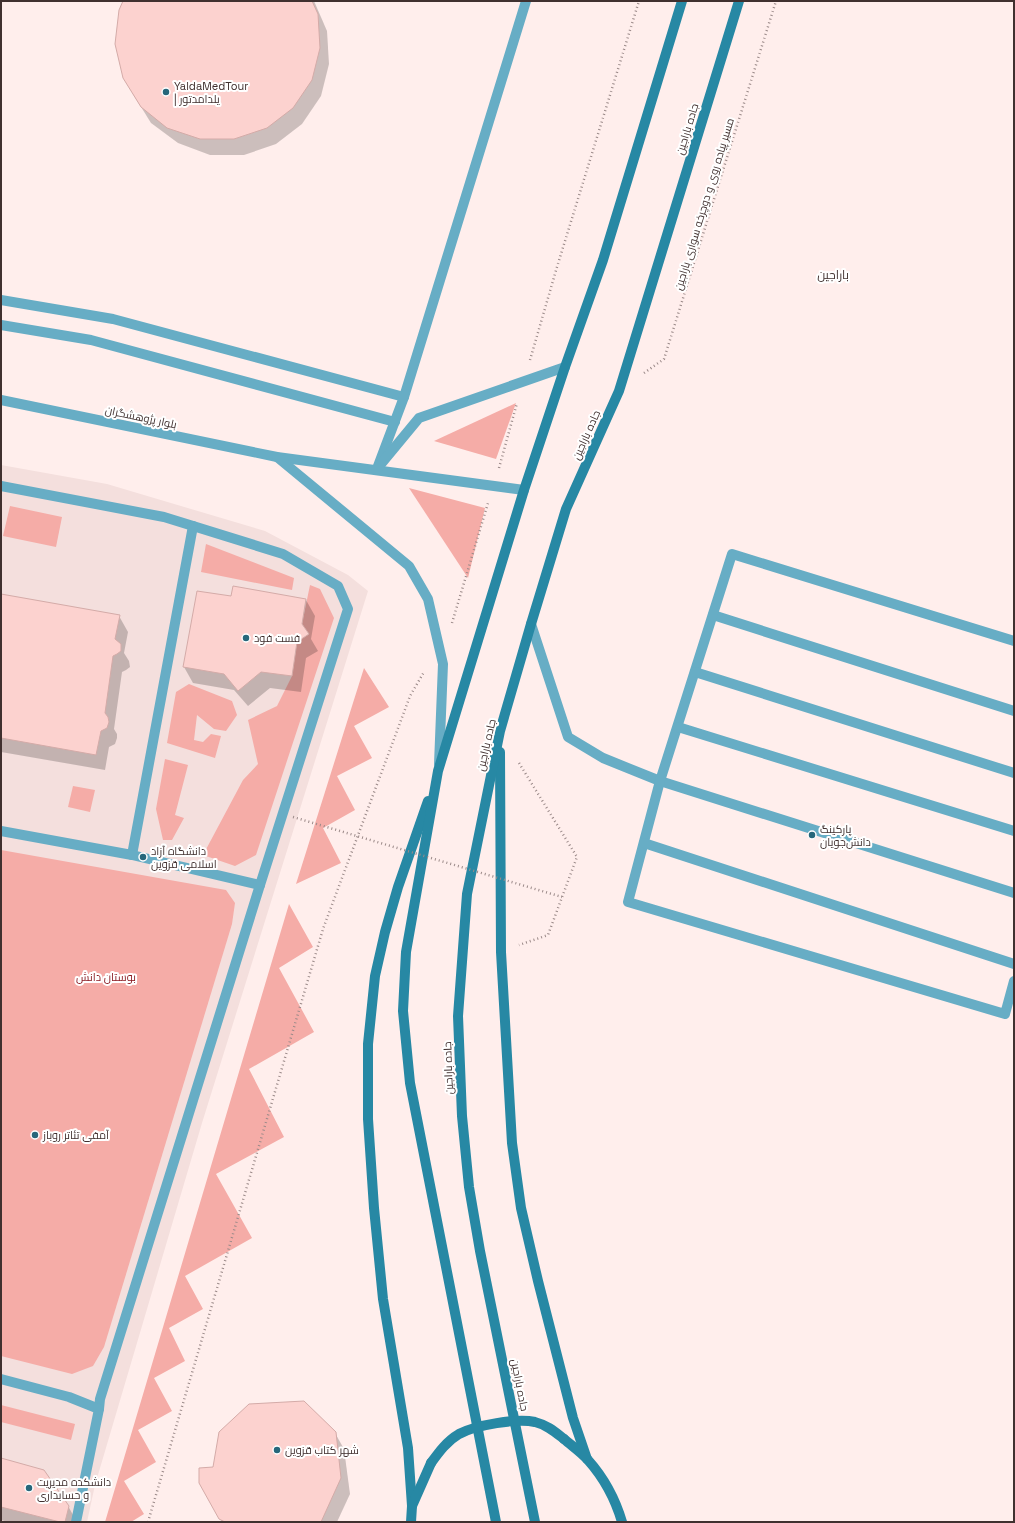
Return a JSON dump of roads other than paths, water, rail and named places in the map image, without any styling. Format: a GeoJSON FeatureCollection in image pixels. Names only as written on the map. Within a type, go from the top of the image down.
{"type":"FeatureCollection","features":[{"type":"Feature","properties":{"kind":"main road"},"geometry":{"type":"LineString","coordinates":[[411,1522],[412,1506],[408,1448],[383,1299],[374,1208],[368,1119],[368,1044],[375,976],[385,932],[398,887],[438,771],[524,490],[565,366],[603,260],[682,1]]}},
{"type":"Feature","properties":{"kind":"main road","name":"جاده باراجین"},"geometry":{"type":"LineString","coordinates":[[535,1522],[480,1251],[469,1187],[462,1116],[458,1016],[467,894],[500,732],[566,509],[618,391],[739,1]]}},
{"type":"Feature","properties":{"kind":"main road"},"geometry":{"type":"LineString","coordinates":[[500,732],[501,952],[512,1143],[522,1208],[538,1281],[573,1418],[587,1459]]}},
{"type":"Feature","properties":{"kind":"main road"},"geometry":{"type":"LineString","coordinates":[[438,771],[406,952],[403,1011],[410,1083],[496,1522]]}},
{"type":"Feature","properties":{"kind":"main road"},"geometry":{"type":"LineString","coordinates":[[412,1506],[431,1463],[444,1446],[460,1434],[483,1426],[508,1421],[534,1422],[551,1428],[587,1459],[602,1478],[616,1502],[622,1522]]}},
{"type":"Feature","properties":{"kind":"street"},"geometry":{"type":"LineString","coordinates":[[376,470],[404,397],[526,1]]}},
{"type":"Feature","properties":{"kind":"street"},"geometry":{"type":"LineString","coordinates":[[1,300],[113,319],[404,397]]}},
{"type":"Feature","properties":{"kind":"street"},"geometry":{"type":"LineString","coordinates":[[1,326],[91,340],[395,422]]}},
{"type":"Feature","properties":{"kind":"street"},"geometry":{"type":"LineString","coordinates":[[376,470],[419,418],[524,382],[565,366]]}},
{"type":"Feature","properties":{"kind":"street","name":"بلوار پژوهشگران"},"geometry":{"type":"LineString","coordinates":[[1,400],[277,457],[524,490]]}},
{"type":"Feature","properties":{"kind":"street"},"geometry":{"type":"LineString","coordinates":[[277,457],[409,566],[428,599],[443,664],[438,771]]}},
{"type":"Feature","properties":{"kind":"street"},"geometry":{"type":"LineString","coordinates":[[1,486],[164,517],[283,554],[338,586],[348,609],[260,885],[100,1399],[76,1522]]}},
{"type":"Feature","properties":{"kind":"street"},"geometry":{"type":"LineString","coordinates":[[132,855],[193,526]]}},
{"type":"Feature","properties":{"kind":"street"},"geometry":{"type":"LineString","coordinates":[[1014,641],[732,554],[660,781],[628,902],[1005,1014],[1014,981]]}},
{"type":"Feature","properties":{"kind":"street"},"geometry":{"type":"LineString","coordinates":[[712,615],[1014,711]]}},
{"type":"Feature","properties":{"kind":"street"},"geometry":{"type":"LineString","coordinates":[[531,624],[568,737],[603,758],[660,781],[1014,893]]}},
{"type":"Feature","properties":{"kind":"street"},"geometry":{"type":"LineString","coordinates":[[694,672],[1014,773]]}},
{"type":"Feature","properties":{"kind":"street"},"geometry":{"type":"LineString","coordinates":[[678,727],[1014,831]]}},
{"type":"Feature","properties":{"kind":"street"},"geometry":{"type":"LineString","coordinates":[[1,831],[132,855],[260,885]]}},
{"type":"Feature","properties":{"kind":"street"},"geometry":{"type":"LineString","coordinates":[[644,844],[1014,964]]}},
{"type":"Feature","properties":{"kind":"street"},"geometry":{"type":"LineString","coordinates":[[1,1379],[69,1397],[99,1409]]}},
{"type":"Feature","properties":{"kind":"place","name":"YaldaMedTour | یلدامدتور"},"geometry":{"type":"Point","coordinates":[166,92]}},
{"type":"Feature","properties":{"kind":"place","name":"فست فود"},"geometry":{"type":"Point","coordinates":[246,638]}},
{"type":"Feature","properties":{"kind":"place","name":"پارکینگ دانش‌جویان"},"geometry":{"type":"Point","coordinates":[812,835]}},
{"type":"Feature","properties":{"kind":"place","name":"دانشگاه آزاد اسلامی قزوین"},"geometry":{"type":"Point","coordinates":[143,857]}},
{"type":"Feature","properties":{"kind":"place","name":"آمفی تئاتر روباز"},"geometry":{"type":"Point","coordinates":[35,1135]}},
{"type":"Feature","properties":{"kind":"place","name":"شهر کتاب قزوین"},"geometry":{"type":"Point","coordinates":[277,1450]}},
{"type":"Feature","properties":{"kind":"place","name":"دانشکده مدیریت و حسابداری"},"geometry":{"type":"Point","coordinates":[29,1488]}},
{"type":"Feature","properties":{"kind":"district","name":"باراجین"},"geometry":{"type":"Point","coordinates":[833,275]}},
{"type":"Feature","properties":{"kind":"park label","name":"بوستان دانش"},"geometry":{"type":"Point","coordinates":[106,977]}}]}
